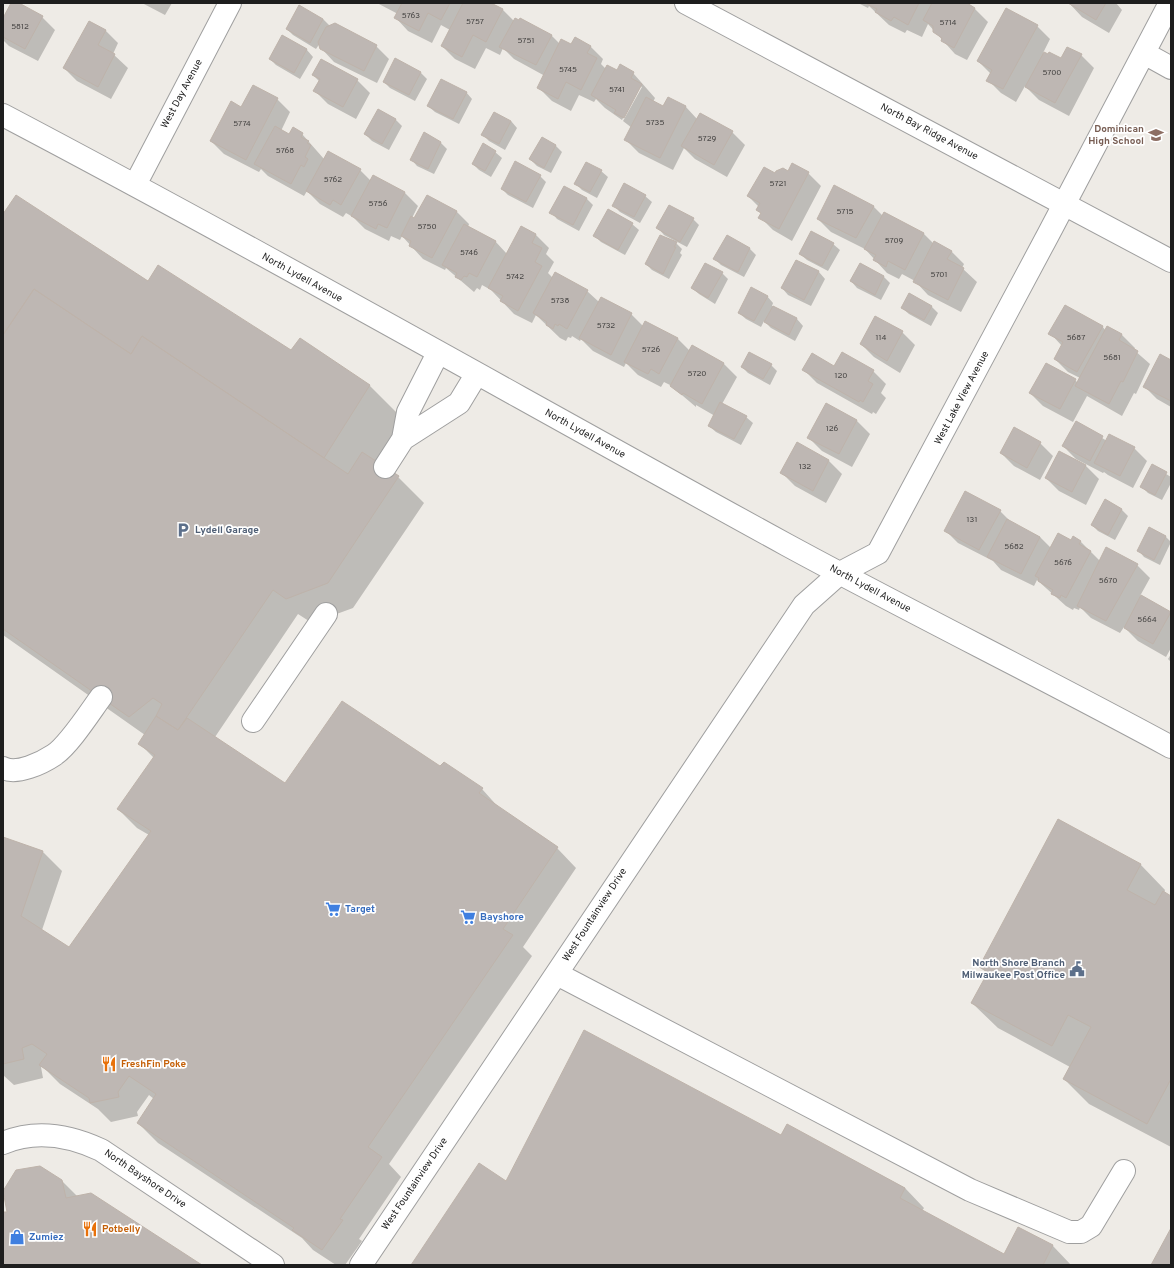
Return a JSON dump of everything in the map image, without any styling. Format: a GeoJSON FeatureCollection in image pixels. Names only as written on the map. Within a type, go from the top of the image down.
{"type":"FeatureCollection","features":[{"type":"Feature","properties":{"kind":"street","name":"West Day Avenue"},"geometry":{"type":"LineString","coordinates":[[135,185],[230,3]]}},
{"type":"Feature","properties":{"kind":"street","name":"North Bay Ridge Avenue"},"geometry":{"type":"LineString","coordinates":[[686,3],[1171,261]]}},
{"type":"Feature","properties":{"kind":"street","name":"West Lake View Avenue"},"geometry":{"type":"LineString","coordinates":[[840,573],[878,553],[1065,204],[1170,3]]}},
{"type":"Feature","properties":{"kind":"street"},"geometry":{"type":"LineString","coordinates":[[1144,53],[1171,68]]}},
{"type":"Feature","properties":{"kind":"street","name":"North Lydell Avenue"},"geometry":{"type":"LineString","coordinates":[[3,115],[135,185],[476,375],[840,573],[1082,698],[1171,747]]}},
{"type":"Feature","properties":{"kind":"street"},"geometry":{"type":"LineString","coordinates":[[385,467],[402,439],[408,412],[438,353]]}},
{"type":"Feature","properties":{"kind":"street"},"geometry":{"type":"LineString","coordinates":[[402,439],[459,403],[476,375]]}},
{"type":"Feature","properties":{"kind":"street","name":"West Fountainview Drive"},"geometry":{"type":"LineString","coordinates":[[361,1265],[638,850],[736,708],[804,605],[840,573]]}},
{"type":"Feature","properties":{"kind":"street"},"geometry":{"type":"LineString","coordinates":[[253,721],[326,614]]}},
{"type":"Feature","properties":{"kind":"street"},"geometry":{"type":"LineString","coordinates":[[3,768],[8,771],[23,770],[55,754],[82,723],[101,697]]}},
{"type":"Feature","properties":{"kind":"street"},"geometry":{"type":"LineString","coordinates":[[556,974],[970,1190],[1069,1232],[1081,1232],[1091,1226],[1124,1171]]}},
{"type":"Feature","properties":{"kind":"street","name":"North Bayshore Drive"},"geometry":{"type":"LineString","coordinates":[[3,1143],[23,1136],[56,1135],[78,1140],[100,1150],[274,1265]]}},
{"type":"Feature","properties":{"kind":"building"},"geometry":{"type":"Polygon","coordinates":[[[11,3],[19,3],[43,16],[25,49],[3,37],[3,18],[11,3]]]}},
{"type":"Feature","properties":{"kind":"building"},"geometry":{"type":"Polygon","coordinates":[[[402,3],[450,3],[441,20],[428,13],[419,31],[394,18],[402,3]]]}},
{"type":"Feature","properties":{"kind":"building"},"geometry":{"type":"Polygon","coordinates":[[[463,3],[491,3],[503,9],[486,42],[473,35],[462,57],[441,46],[463,3]]]}},
{"type":"Feature","properties":{"kind":"building"},"geometry":{"type":"Polygon","coordinates":[[[865,3],[919,3],[908,25],[894,17],[891,21],[875,12],[877,9],[865,3]]]}},
{"type":"Feature","properties":{"kind":"building"},"geometry":{"type":"Polygon","coordinates":[[[932,3],[967,3],[975,8],[954,48],[941,41],[942,38],[933,32],[933,26],[923,20],[932,3]]]}},
{"type":"Feature","properties":{"kind":"building"},"geometry":{"type":"Polygon","coordinates":[[[1068,3],[1106,3],[1096,20],[1068,3]]]}},
{"type":"Feature","properties":{"kind":"building"},"geometry":{"type":"Polygon","coordinates":[[[299,5],[323,19],[310,43],[286,29],[299,5]]]}},
{"type":"Feature","properties":{"kind":"building"},"geometry":{"type":"Polygon","coordinates":[[[1006,8],[1038,25],[1003,89],[986,81],[992,70],[977,61],[1006,8]]]}},
{"type":"Feature","properties":{"kind":"building"},"geometry":{"type":"Polygon","coordinates":[[[515,18],[519,20],[520,18],[552,35],[536,65],[499,47],[515,18]]]}},
{"type":"Feature","properties":{"kind":"building"},"geometry":{"type":"Polygon","coordinates":[[[89,21],[106,30],[98,45],[115,54],[98,87],[63,68],[89,21]]]}},
{"type":"Feature","properties":{"kind":"building"},"geometry":{"type":"Polygon","coordinates":[[[335,23],[377,45],[364,71],[320,49],[318,42],[326,27],[335,23]]]}},
{"type":"Feature","properties":{"kind":"building"},"geometry":{"type":"Polygon","coordinates":[[[282,35],[307,49],[294,73],[269,59],[282,35]]]}},
{"type":"Feature","properties":{"kind":"building"},"geometry":{"type":"Polygon","coordinates":[[[575,37],[591,46],[587,53],[597,58],[581,90],[566,82],[558,99],[537,88],[561,39],[571,44],[575,37]]]}},
{"type":"Feature","properties":{"kind":"building"},"geometry":{"type":"Polygon","coordinates":[[[1067,47],[1082,54],[1055,103],[1025,87],[1044,52],[1048,54],[1049,52],[1061,58],[1067,47]]]}},
{"type":"Feature","properties":{"kind":"building"},"geometry":{"type":"Polygon","coordinates":[[[395,58],[421,72],[409,95],[383,82],[395,58]]]}},
{"type":"Feature","properties":{"kind":"building"},"geometry":{"type":"Polygon","coordinates":[[[321,59],[358,79],[343,107],[313,91],[320,79],[312,75],[321,59]]]}},
{"type":"Feature","properties":{"kind":"building"},"geometry":{"type":"Polygon","coordinates":[[[620,64],[634,72],[631,78],[642,84],[624,118],[614,113],[616,110],[591,95],[607,65],[617,70],[620,64]]]}},
{"type":"Feature","properties":{"kind":"building"},"geometry":{"type":"Polygon","coordinates":[[[441,79],[467,92],[453,119],[427,106],[441,79]]]}},
{"type":"Feature","properties":{"kind":"building"},"geometry":{"type":"Polygon","coordinates":[[[253,85],[278,98],[246,160],[210,141],[231,101],[241,107],[253,85]]]}},
{"type":"Feature","properties":{"kind":"building"},"geometry":{"type":"Polygon","coordinates":[[[646,97],[663,106],[668,97],[686,106],[660,158],[624,140],[646,97]]]}},
{"type":"Feature","properties":{"kind":"building"},"geometry":{"type":"Polygon","coordinates":[[[378,109],[396,119],[382,144],[364,134],[378,109]]]}},
{"type":"Feature","properties":{"kind":"building"},"geometry":{"type":"Polygon","coordinates":[[[494,112],[511,121],[499,144],[481,135],[494,112]]]}},
{"type":"Feature","properties":{"kind":"building"},"geometry":{"type":"Polygon","coordinates":[[[700,113],[733,131],[714,165],[681,146],[700,113]]]}},
{"type":"Feature","properties":{"kind":"building"},"geometry":{"type":"Polygon","coordinates":[[[275,126],[289,134],[293,127],[303,133],[301,137],[309,141],[307,143],[311,145],[305,157],[308,159],[304,167],[301,165],[291,184],[254,164],[275,126]]]}},
{"type":"Feature","properties":{"kind":"building"},"geometry":{"type":"Polygon","coordinates":[[[424,132],[441,142],[428,169],[410,160],[424,132]]]}},
{"type":"Feature","properties":{"kind":"building"},"geometry":{"type":"Polygon","coordinates":[[[542,137],[556,145],[544,168],[529,159],[542,137]]]}},
{"type":"Feature","properties":{"kind":"building"},"geometry":{"type":"Polygon","coordinates":[[[483,143],[496,151],[485,171],[472,164],[483,143]]]}},
{"type":"Feature","properties":{"kind":"building"},"geometry":{"type":"Polygon","coordinates":[[[328,151],[361,169],[341,205],[333,200],[330,205],[306,191],[328,151]]]}},
{"type":"Feature","properties":{"kind":"building"},"geometry":{"type":"Polygon","coordinates":[[[515,161],[541,175],[526,202],[501,189],[515,161]]]}},
{"type":"Feature","properties":{"kind":"building"},"geometry":{"type":"Polygon","coordinates":[[[586,162],[602,170],[590,192],[574,184],[586,162]]]}},
{"type":"Feature","properties":{"kind":"building"},"geometry":{"type":"Polygon","coordinates":[[[792,163],[809,172],[779,229],[758,218],[761,213],[756,210],[760,203],[747,196],[764,167],[775,173],[783,168],[788,171],[792,163]]]}},
{"type":"Feature","properties":{"kind":"building"},"geometry":{"type":"Polygon","coordinates":[[[373,175],[405,192],[387,228],[378,224],[376,229],[351,216],[373,175]]]}},
{"type":"Feature","properties":{"kind":"building"},"geometry":{"type":"Polygon","coordinates":[[[624,183],[646,195],[634,217],[612,206],[624,183]]]}},
{"type":"Feature","properties":{"kind":"building"},"geometry":{"type":"Polygon","coordinates":[[[834,185],[874,206],[856,238],[817,219],[834,185]]]}},
{"type":"Feature","properties":{"kind":"building"},"geometry":{"type":"Polygon","coordinates":[[[564,186],[587,198],[573,225],[549,213],[564,186]]]}},
{"type":"Feature","properties":{"kind":"building"},"geometry":{"type":"Polygon","coordinates":[[[16,195],[148,281],[158,265],[291,350],[300,338],[370,385],[324,458],[142,336],[131,354],[34,289],[3,335],[3,214],[16,195]]]}},
{"type":"Feature","properties":{"kind":"building"},"geometry":{"type":"Polygon","coordinates":[[[427,195],[457,211],[432,258],[409,246],[411,241],[401,236],[411,216],[414,218],[427,195]]]}},
{"type":"Feature","properties":{"kind":"building"},"geometry":{"type":"Polygon","coordinates":[[[669,205],[694,218],[680,242],[656,228],[669,205]]]}},
{"type":"Feature","properties":{"kind":"building"},"geometry":{"type":"Polygon","coordinates":[[[608,209],[633,223],[618,250],[593,236],[608,209]]]}},
{"type":"Feature","properties":{"kind":"building"},"geometry":{"type":"Polygon","coordinates":[[[884,212],[924,233],[905,270],[888,261],[886,267],[873,260],[876,255],[864,249],[884,212]]]}},
{"type":"Feature","properties":{"kind":"building"},"geometry":{"type":"Polygon","coordinates":[[[464,224],[496,241],[477,277],[469,273],[467,277],[464,276],[461,280],[455,277],[457,273],[442,265],[464,224]]]}},
{"type":"Feature","properties":{"kind":"building"},"geometry":{"type":"Polygon","coordinates":[[[521,226],[536,234],[532,243],[542,248],[535,262],[542,266],[518,311],[500,301],[503,296],[488,288],[521,226]]]}},
{"type":"Feature","properties":{"kind":"building"},"geometry":{"type":"Polygon","coordinates":[[[811,231],[834,243],[822,266],[799,254],[811,231]]]}},
{"type":"Feature","properties":{"kind":"building"},"geometry":{"type":"Polygon","coordinates":[[[660,235],[677,242],[663,274],[645,264],[660,235]]]}},
{"type":"Feature","properties":{"kind":"building"},"geometry":{"type":"Polygon","coordinates":[[[727,235],[750,248],[738,272],[713,259],[727,235]]]}},
{"type":"Feature","properties":{"kind":"building"},"geometry":{"type":"Polygon","coordinates":[[[934,241],[952,251],[947,259],[964,268],[948,300],[913,282],[934,241]]]}},
{"type":"Feature","properties":{"kind":"building"},"geometry":{"type":"Polygon","coordinates":[[[796,260],[819,271],[804,300],[781,288],[796,260]]]}},
{"type":"Feature","properties":{"kind":"building"},"geometry":{"type":"Polygon","coordinates":[[[705,263],[723,272],[708,298],[691,288],[705,263]]]}},
{"type":"Feature","properties":{"kind":"building"},"geometry":{"type":"Polygon","coordinates":[[[860,263],[884,276],[875,295],[850,281],[860,263]]]}},
{"type":"Feature","properties":{"kind":"building"},"geometry":{"type":"Polygon","coordinates":[[[555,272],[588,290],[567,329],[559,324],[558,326],[555,324],[553,329],[546,325],[547,322],[533,313],[555,272]]]}},
{"type":"Feature","properties":{"kind":"building"},"geometry":{"type":"Polygon","coordinates":[[[751,287],[768,296],[754,321],[738,313],[751,287]]]}},
{"type":"Feature","properties":{"kind":"building","name":"Lydell Garage"},"geometry":{"type":"Polygon","coordinates":[[[34,289],[131,354],[142,336],[348,474],[362,452],[399,476],[328,583],[286,599],[273,590],[178,730],[156,716],[162,704],[153,698],[129,717],[3,629],[3,335],[34,289]]]}},
{"type":"Feature","properties":{"kind":"building"},"geometry":{"type":"Polygon","coordinates":[[[909,293],[932,306],[924,320],[901,308],[909,293]]]}},
{"type":"Feature","properties":{"kind":"building"},"geometry":{"type":"Polygon","coordinates":[[[601,297],[632,313],[611,355],[579,338],[601,297]]]}},
{"type":"Feature","properties":{"kind":"building"},"geometry":{"type":"Polygon","coordinates":[[[1065,305],[1103,326],[1077,372],[1054,359],[1063,342],[1048,334],[1065,305]]]}},
{"type":"Feature","properties":{"kind":"building"},"geometry":{"type":"Polygon","coordinates":[[[773,306],[797,318],[789,335],[764,322],[773,306]]]}},
{"type":"Feature","properties":{"kind":"building"},"geometry":{"type":"Polygon","coordinates":[[[875,316],[903,331],[887,361],[860,344],[875,316]]]}},
{"type":"Feature","properties":{"kind":"building"},"geometry":{"type":"Polygon","coordinates":[[[645,321],[678,338],[659,374],[651,369],[648,374],[624,362],[645,321]]]}},
{"type":"Feature","properties":{"kind":"building"},"geometry":{"type":"Polygon","coordinates":[[[1107,326],[1122,334],[1119,340],[1138,351],[1123,382],[1121,381],[1109,404],[1075,386],[1107,326]]]}},
{"type":"Feature","properties":{"kind":"building"},"geometry":{"type":"Polygon","coordinates":[[[692,345],[724,363],[702,404],[683,393],[682,395],[670,386],[692,345]]]}},
{"type":"Feature","properties":{"kind":"building"},"geometry":{"type":"Polygon","coordinates":[[[749,352],[772,364],[763,379],[741,367],[749,352]]]}},
{"type":"Feature","properties":{"kind":"building"},"geometry":{"type":"Polygon","coordinates":[[[842,352],[874,370],[868,381],[873,384],[863,402],[860,400],[859,402],[802,370],[812,353],[834,366],[842,352]]]}},
{"type":"Feature","properties":{"kind":"building"},"geometry":{"type":"Polygon","coordinates":[[[1160,354],[1171,360],[1171,401],[1143,387],[1160,354]]]}},
{"type":"Feature","properties":{"kind":"building"},"geometry":{"type":"Polygon","coordinates":[[[1046,363],[1076,379],[1060,409],[1029,393],[1046,363]]]}},
{"type":"Feature","properties":{"kind":"building"},"geometry":{"type":"Polygon","coordinates":[[[720,402],[747,416],[734,439],[708,426],[720,402]]]}},
{"type":"Feature","properties":{"kind":"building"},"geometry":{"type":"Polygon","coordinates":[[[826,403],[857,420],[839,454],[807,438],[826,403]]]}},
{"type":"Feature","properties":{"kind":"building"},"geometry":{"type":"Polygon","coordinates":[[[1076,421],[1103,436],[1090,461],[1062,446],[1076,421]]]}},
{"type":"Feature","properties":{"kind":"building"},"geometry":{"type":"Polygon","coordinates":[[[1014,427],[1041,442],[1027,468],[1000,453],[1014,427]]]}},
{"type":"Feature","properties":{"kind":"building"},"geometry":{"type":"Polygon","coordinates":[[[1109,434],[1135,447],[1120,476],[1094,463],[1109,434]]]}},
{"type":"Feature","properties":{"kind":"building"},"geometry":{"type":"Polygon","coordinates":[[[797,442],[829,460],[813,491],[780,473],[797,442]]]}},
{"type":"Feature","properties":{"kind":"building"},"geometry":{"type":"Polygon","coordinates":[[[1059,451],[1086,465],[1072,492],[1045,478],[1059,451]]]}},
{"type":"Feature","properties":{"kind":"building"},"geometry":{"type":"Polygon","coordinates":[[[1152,464],[1167,472],[1155,495],[1140,487],[1152,464]]]}},
{"type":"Feature","properties":{"kind":"building"},"geometry":{"type":"Polygon","coordinates":[[[965,491],[1001,510],[979,550],[944,531],[965,491]]]}},
{"type":"Feature","properties":{"kind":"building"},"geometry":{"type":"Polygon","coordinates":[[[1105,499],[1122,509],[1108,535],[1091,525],[1105,499]]]}},
{"type":"Feature","properties":{"kind":"building"},"geometry":{"type":"Polygon","coordinates":[[[1007,519],[1040,537],[1021,574],[987,557],[1007,519]]]}},
{"type":"Feature","properties":{"kind":"building"},"geometry":{"type":"Polygon","coordinates":[[[1149,527],[1166,536],[1154,560],[1137,551],[1149,527]]]}},
{"type":"Feature","properties":{"kind":"building"},"geometry":{"type":"Polygon","coordinates":[[[1058,533],[1071,540],[1073,536],[1081,541],[1079,544],[1091,551],[1066,598],[1061,595],[1060,598],[1051,594],[1053,590],[1038,581],[1039,578],[1035,576],[1058,533]]]}},
{"type":"Feature","properties":{"kind":"building"},"geometry":{"type":"Polygon","coordinates":[[[1106,547],[1138,564],[1106,621],[1077,606],[1106,547]]]}},
{"type":"Feature","properties":{"kind":"building"},"geometry":{"type":"Polygon","coordinates":[[[1141,595],[1171,612],[1153,644],[1124,628],[1141,595]]]}},
{"type":"Feature","properties":{"kind":"building"},"geometry":{"type":"Polygon","coordinates":[[[342,701],[440,766],[444,762],[483,788],[479,793],[558,847],[503,929],[513,935],[368,1147],[382,1157],[340,1219],[343,1220],[322,1250],[292,1230],[294,1228],[137,1123],[156,1094],[129,1076],[118,1092],[119,1097],[90,1103],[89,1098],[39,1065],[47,1054],[32,1044],[22,1048],[24,1059],[3,1064],[3,837],[43,851],[21,916],[69,947],[151,831],[117,809],[155,755],[138,744],[156,716],[178,730],[187,718],[285,783],[342,701]]]}},
{"type":"Feature","properties":{"kind":"building","name":"North Shore Branch Milwaukee Post Office"},"geometry":{"type":"Polygon","coordinates":[[[1058,819],[1141,864],[1127,890],[1155,905],[1163,891],[1171,896],[1171,1079],[1147,1124],[1063,1079],[1091,1027],[1068,1015],[1052,1046],[971,1003],[988,972],[979,967],[1058,819]]]}},
{"type":"Feature","properties":{"kind":"building"},"geometry":{"type":"Polygon","coordinates":[[[584,1030],[781,1135],[787,1124],[905,1188],[900,1198],[1004,1254],[1018,1227],[1053,1245],[1043,1265],[411,1265],[479,1163],[506,1181],[584,1030]]]}},
{"type":"Feature","properties":{"kind":"building"},"geometry":{"type":"Polygon","coordinates":[[[40,1166],[62,1180],[66,1198],[91,1193],[202,1265],[3,1265],[3,1212],[7,1212],[3,1191],[16,1170],[40,1166]]]}},
{"type":"Feature","properties":{"kind":"building"},"geometry":{"type":"Polygon","coordinates":[[[1171,1228],[1171,1265],[1151,1265],[1171,1228]]]}},
{"type":"Feature","properties":{"kind":"place","name":"Dominican High School"},"geometry":{"type":"Point","coordinates":[1156,135]}},
{"type":"Feature","properties":{"kind":"place","name":"Lydell Garage"},"geometry":{"type":"Point","coordinates":[183,530]}},
{"type":"Feature","properties":{"kind":"place","name":"Target"},"geometry":{"type":"Point","coordinates":[333,909]}},
{"type":"Feature","properties":{"kind":"place","name":"Bayshore"},"geometry":{"type":"Point","coordinates":[468,917]}},
{"type":"Feature","properties":{"kind":"place","name":"North Shore Branch Milwaukee Post Office"},"geometry":{"type":"Point","coordinates":[1077,969]}},
{"type":"Feature","properties":{"kind":"place","name":"FreshFin Poke"},"geometry":{"type":"Point","coordinates":[109,1064]}},
{"type":"Feature","properties":{"kind":"place","name":"Potbelly"},"geometry":{"type":"Point","coordinates":[90,1229]}},
{"type":"Feature","properties":{"kind":"place","name":"Zumiez"},"geometry":{"type":"Point","coordinates":[17,1237]}}]}
